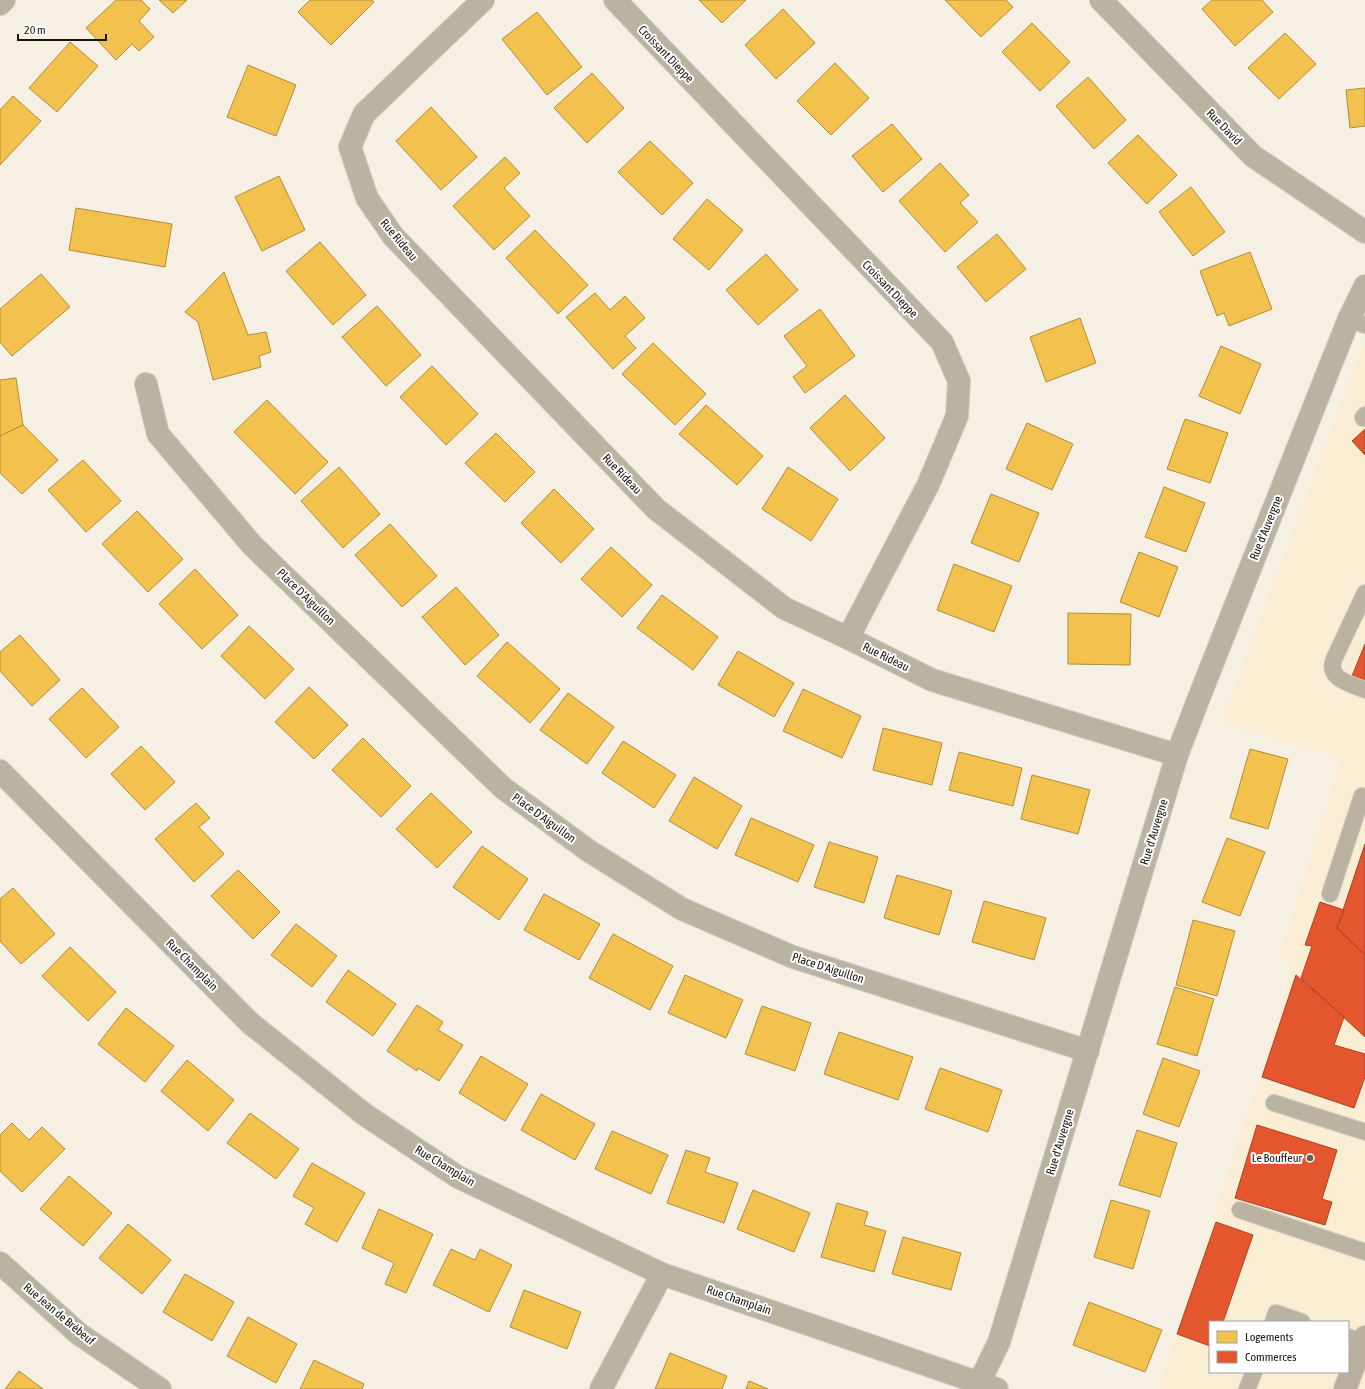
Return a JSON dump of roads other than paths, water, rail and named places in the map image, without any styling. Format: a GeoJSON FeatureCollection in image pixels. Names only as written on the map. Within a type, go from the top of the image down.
{"type":"FeatureCollection","features":[{"type":"Feature","properties":{"kind":"street"},"geometry":{"type":"LineString","coordinates":[[0,4],[4,0]]}},
{"type":"Feature","properties":{"kind":"street","name":"Rue Rideau"},"geometry":{"type":"LineString","coordinates":[[484,0],[364,114],[350,147],[367,198],[393,236],[656,509],[784,608],[932,680],[1177,755]]}},
{"type":"Feature","properties":{"kind":"street","name":"Croissant Dieppe"},"geometry":{"type":"LineString","coordinates":[[615,0],[942,342],[959,381],[957,416],[928,485],[848,638]]}},
{"type":"Feature","properties":{"kind":"street","name":"Rue David"},"geometry":{"type":"LineString","coordinates":[[1101,0],[1252,156],[1365,232]]}},
{"type":"Feature","properties":{"kind":"street","name":"Rue d'Auvergne"},"geometry":{"type":"LineString","coordinates":[[984,1387],[1088,1051],[1177,755],[1198,700],[1357,322],[1365,286]]}},
{"type":"Feature","properties":{"kind":"street","name":"Place D'Aiguillon"},"geometry":{"type":"LineString","coordinates":[[146,384],[158,434],[252,545],[503,788],[589,851],[682,909],[793,957],[1088,1051]]}},
{"type":"Feature","properties":{"kind":"street","name":"Rue Champlain"},"geometry":{"type":"LineString","coordinates":[[0,771],[250,1023],[364,1114],[458,1177],[662,1274],[984,1387]]}},
{"type":"Feature","properties":{"kind":"street","name":"Rue Jean de Brébeuf"},"geometry":{"type":"LineString","coordinates":[[0,1263],[79,1334],[160,1389]]}},
{"type":"Feature","properties":{"kind":"street"},"geometry":{"type":"LineString","coordinates":[[601,1389],[662,1274]]}},
{"type":"Feature","properties":{"kind":"street"},"geometry":{"type":"LineString","coordinates":[[1345,1389],[1359,1339]]}},
{"type":"Feature","properties":{"kind":"lane"},"geometry":{"type":"LineString","coordinates":[[1365,593],[1334,659],[1333,668],[1339,680],[1365,690]]}},
{"type":"Feature","properties":{"kind":"lane"},"geometry":{"type":"LineString","coordinates":[[1330,894],[1362,796],[1365,797]]}},
{"type":"Feature","properties":{"kind":"lane"},"geometry":{"type":"LineString","coordinates":[[1274,1103],[1365,1132]]}},
{"type":"Feature","properties":{"kind":"lane"},"geometry":{"type":"LineString","coordinates":[[1240,1210],[1365,1252]]}},
{"type":"Feature","properties":{"kind":"lane"},"geometry":{"type":"LineString","coordinates":[[1273,1321],[1276,1313],[1299,1321]]}},
{"type":"Feature","properties":{"kind":"lane"},"geometry":{"type":"LineString","coordinates":[[1248,1389],[1254,1373]]}},
{"type":"Feature","properties":{"kind":"place","name":"Le Bouffeur"},"geometry":{"type":"Point","coordinates":[1310,1158]}}]}
